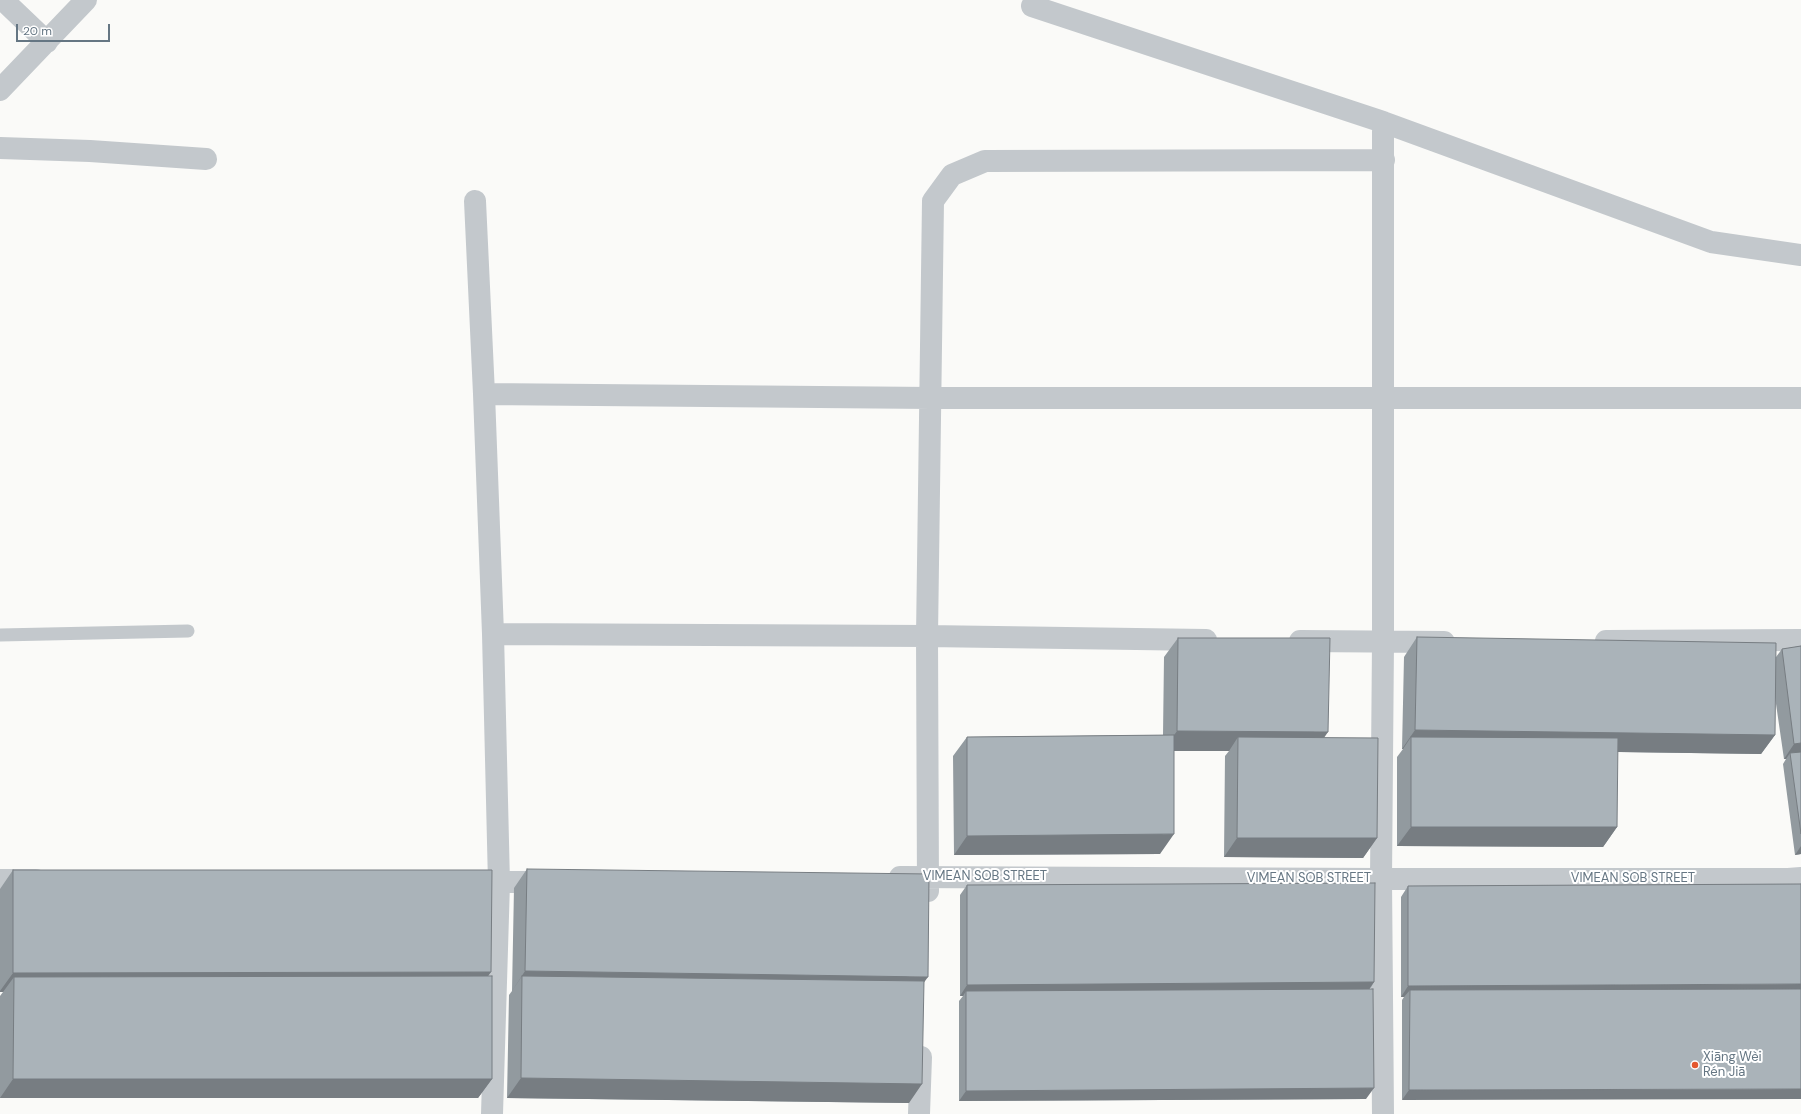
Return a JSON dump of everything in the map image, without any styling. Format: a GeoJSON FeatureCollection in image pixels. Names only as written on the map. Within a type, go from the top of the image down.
{"type":"FeatureCollection","features":[{"type":"Feature","properties":{"kind":"street"},"geometry":{"type":"LineString","coordinates":[[3,0],[47,42]]}},
{"type":"Feature","properties":{"kind":"street"},"geometry":{"type":"LineString","coordinates":[[0,90],[86,0]]}},
{"type":"Feature","properties":{"kind":"street"},"geometry":{"type":"LineString","coordinates":[[1032,6],[1384,122],[1711,242],[1801,255]]}},
{"type":"Feature","properties":{"kind":"street"},"geometry":{"type":"LineString","coordinates":[[1383,1114],[1381,879],[1384,122]]}},
{"type":"Feature","properties":{"kind":"street"},"geometry":{"type":"LineString","coordinates":[[0,148],[90,151],[206,158]]}},
{"type":"Feature","properties":{"kind":"street"},"geometry":{"type":"LineString","coordinates":[[927,908],[927,636],[931,398],[932,201],[952,174],[985,161],[1384,160]]}},
{"type":"Feature","properties":{"kind":"street"},"geometry":{"type":"LineString","coordinates":[[475,201],[493,634],[499,883],[492,1114]]}},
{"type":"Feature","properties":{"kind":"street"},"geometry":{"type":"LineString","coordinates":[[484,394],[931,398],[1801,398]]}},
{"type":"Feature","properties":{"kind":"street"},"geometry":{"type":"LineString","coordinates":[[493,634],[927,636],[1226,640]]}},
{"type":"Feature","properties":{"kind":"street"},"geometry":{"type":"LineString","coordinates":[[1588,641],[1801,640]]}},
{"type":"Feature","properties":{"kind":"street"},"geometry":{"type":"LineString","coordinates":[[1281,641],[1462,642]]}},
{"type":"Feature","properties":{"kind":"street","name":"VIMEAN SOB STREET"},"geometry":{"type":"LineString","coordinates":[[881,877],[1381,879],[1801,878]]}},
{"type":"Feature","properties":{"kind":"street"},"geometry":{"type":"LineString","coordinates":[[0,880],[56,880]]}},
{"type":"Feature","properties":{"kind":"street"},"geometry":{"type":"LineString","coordinates":[[444,882],[571,882]]}},
{"type":"Feature","properties":{"kind":"street"},"geometry":{"type":"LineString","coordinates":[[919,1114],[922,1035]]}},
{"type":"Feature","properties":{"kind":"lane"},"geometry":{"type":"LineString","coordinates":[[0,634],[188,631]]}},
{"type":"Feature","properties":{"kind":"building"},"geometry":{"type":"Polygon","coordinates":[[[1417,637],[1776,643],[1775,735],[1415,730],[1417,637]]]}},
{"type":"Feature","properties":{"kind":"building"},"geometry":{"type":"Polygon","coordinates":[[[1178,638],[1330,638],[1328,732],[1177,731],[1178,638]]]}},
{"type":"Feature","properties":{"kind":"building"},"geometry":{"type":"Polygon","coordinates":[[[1801,646],[1801,743],[1794,744],[1782,649],[1801,646]]]}},
{"type":"Feature","properties":{"kind":"building"},"geometry":{"type":"Polygon","coordinates":[[[1174,735],[1174,834],[967,836],[967,737],[1174,735]]]}},
{"type":"Feature","properties":{"kind":"building"},"geometry":{"type":"Polygon","coordinates":[[[1238,737],[1378,738],[1377,838],[1237,838],[1238,737]]]}},
{"type":"Feature","properties":{"kind":"building"},"geometry":{"type":"Polygon","coordinates":[[[1411,737],[1618,738],[1617,827],[1411,827],[1411,737]]]}},
{"type":"Feature","properties":{"kind":"building"},"geometry":{"type":"Polygon","coordinates":[[[1801,752],[1801,834],[1790,753],[1801,752]]]}},
{"type":"Feature","properties":{"kind":"building"},"geometry":{"type":"Polygon","coordinates":[[[527,869],[929,874],[928,977],[525,971],[527,869]]]}},
{"type":"Feature","properties":{"kind":"building"},"geometry":{"type":"Polygon","coordinates":[[[13,870],[492,870],[491,972],[13,973],[13,870]]]}},
{"type":"Feature","properties":{"kind":"building"},"geometry":{"type":"Polygon","coordinates":[[[1375,883],[1374,982],[967,985],[967,885],[1375,883]]]}},
{"type":"Feature","properties":{"kind":"building"},"geometry":{"type":"Polygon","coordinates":[[[1801,884],[1801,984],[1408,986],[1408,886],[1801,884]]]}},
{"type":"Feature","properties":{"kind":"building"},"geometry":{"type":"Polygon","coordinates":[[[492,976],[492,1079],[13,1079],[14,977],[492,976]]]}},
{"type":"Feature","properties":{"kind":"building"},"geometry":{"type":"Polygon","coordinates":[[[522,976],[924,981],[922,1084],[521,1078],[522,976]]]}},
{"type":"Feature","properties":{"kind":"building"},"geometry":{"type":"Polygon","coordinates":[[[1373,989],[1374,1088],[966,1091],[966,991],[1373,989]]]}},
{"type":"Feature","properties":{"kind":"building"},"geometry":{"type":"Polygon","coordinates":[[[1801,989],[1801,1089],[1409,1090],[1410,990],[1801,989]]]}},
{"type":"Feature","properties":{"kind":"place","name":"Xiāng Wèi Rén Jiā"},"geometry":{"type":"Point","coordinates":[1695,1065]}}]}
